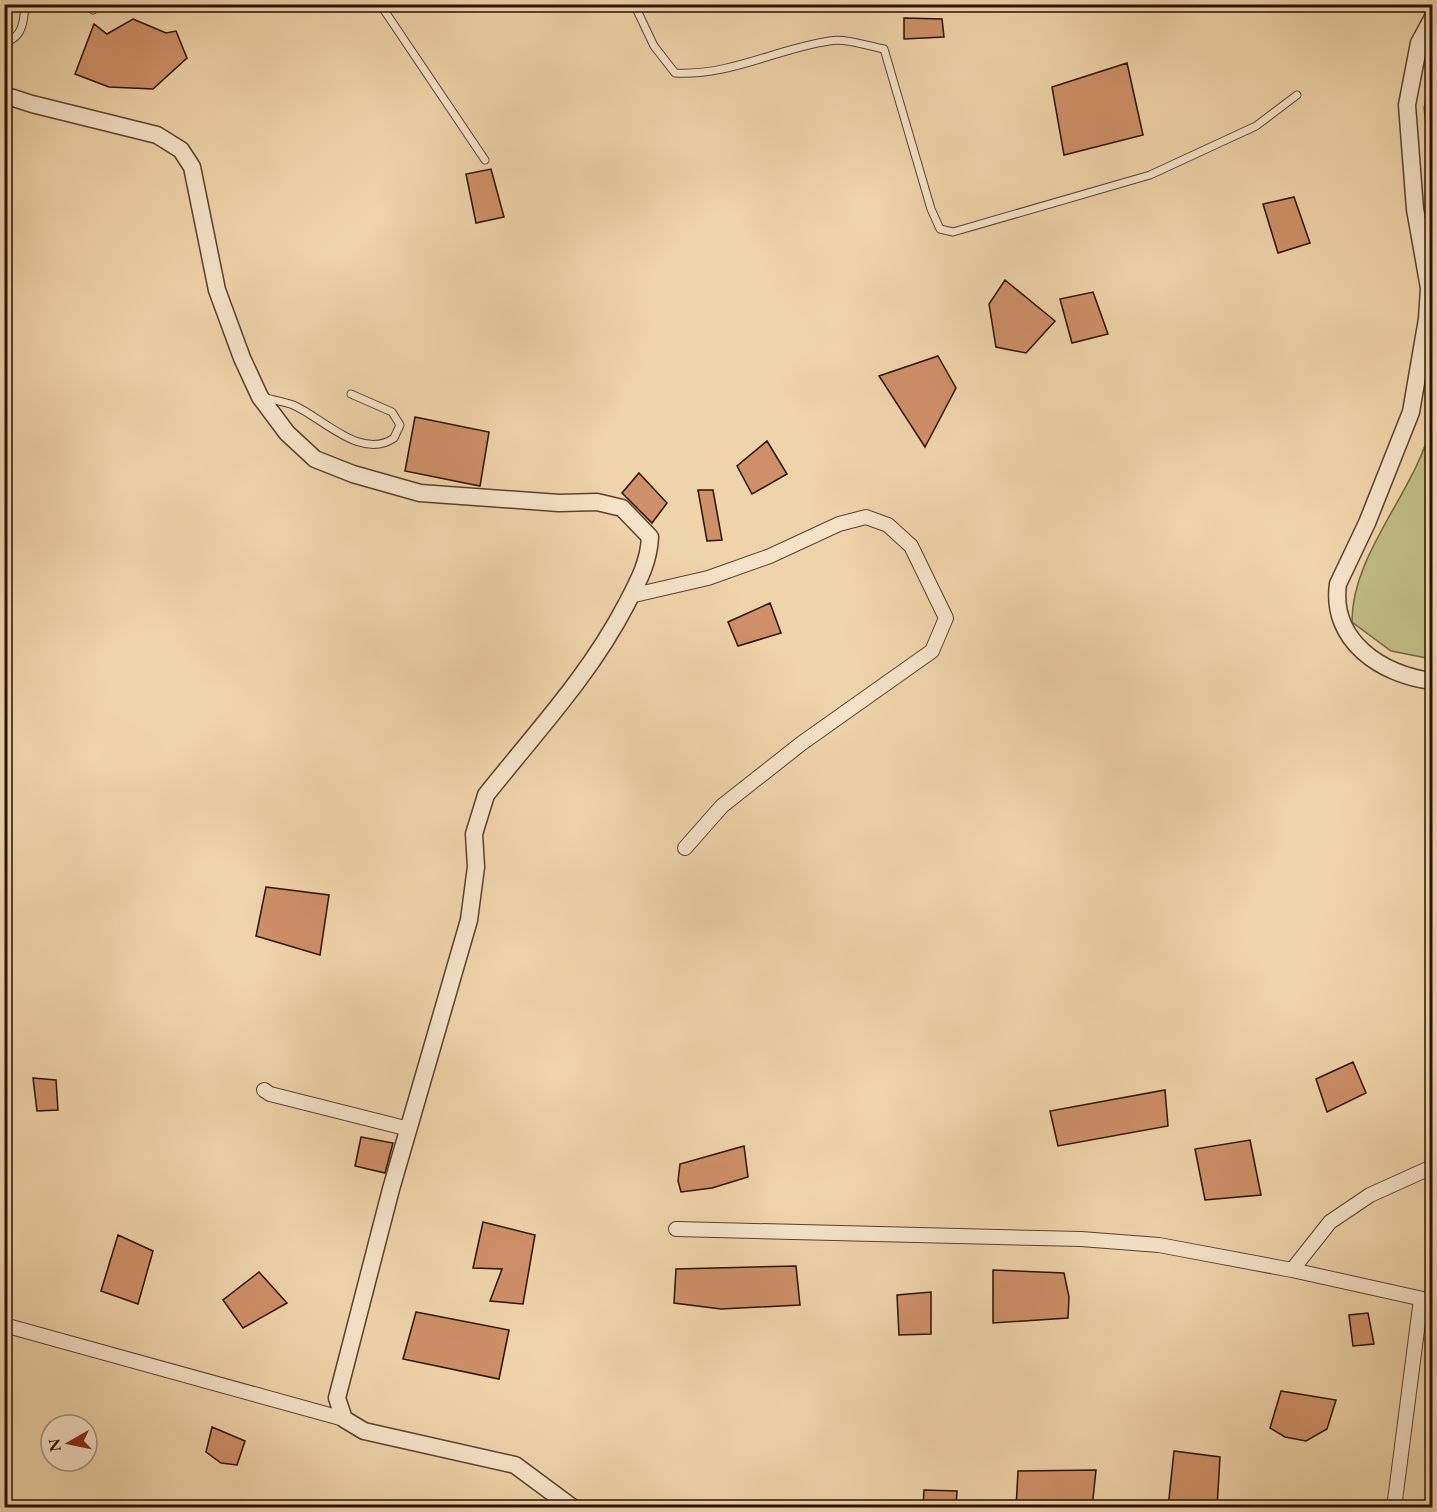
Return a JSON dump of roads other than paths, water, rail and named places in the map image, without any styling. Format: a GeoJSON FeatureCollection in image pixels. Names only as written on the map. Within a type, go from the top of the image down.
{"type":"FeatureCollection","features":[{"type":"Feature","properties":{"kind":"street"},"geometry":{"type":"LineString","coordinates":[[1432,19],[1419,43],[1407,105],[1415,209],[1429,288],[1427,319],[1411,412],[1367,523],[1338,584],[1337,593],[1340,621],[1358,647],[1392,670],[1414,679],[1432,681]]}},
{"type":"Feature","properties":{"kind":"street"},"geometry":{"type":"LineString","coordinates":[[4,95],[157,135],[181,150],[192,167],[217,290],[242,358],[260,397],[286,433],[315,459],[353,474],[420,493],[560,503],[597,502],[622,508],[650,537],[650,554],[609,638],[569,696],[486,795],[474,834],[476,867],[469,920],[440,1012],[368,1273],[337,1398],[344,1419]]}},
{"type":"Feature","properties":{"kind":"street"},"geometry":{"type":"LineString","coordinates":[[630,596],[719,574],[770,556],[839,524],[866,518],[888,525],[911,546],[946,618],[932,651],[802,743],[722,806],[685,848]]}},
{"type":"Feature","properties":{"kind":"street"},"geometry":{"type":"LineString","coordinates":[[264,1090],[270,1094],[409,1129]]}},
{"type":"Feature","properties":{"kind":"street"},"geometry":{"type":"LineString","coordinates":[[1292,1270],[1330,1222],[1370,1195],[1432,1167]]}},
{"type":"Feature","properties":{"kind":"street"},"geometry":{"type":"LineString","coordinates":[[676,1229],[1081,1239],[1159,1245],[1292,1270],[1427,1300],[1394,1508]]}},
{"type":"Feature","properties":{"kind":"street"},"geometry":{"type":"LineString","coordinates":[[4,1325],[344,1419],[364,1431],[515,1465],[573,1508]]}},
{"type":"Feature","properties":{"kind":"lane"},"geometry":{"type":"LineString","coordinates":[[4,42],[10,41],[20,32],[25,4]]}},
{"type":"Feature","properties":{"kind":"lane"},"geometry":{"type":"LineString","coordinates":[[380,4],[485,160]]}},
{"type":"Feature","properties":{"kind":"lane"},"geometry":{"type":"LineString","coordinates":[[634,4],[654,46],[675,73],[699,75],[728,70],[831,40],[884,50],[931,209],[940,229],[953,232],[1150,175],[1256,126],[1297,95]]}},
{"type":"Feature","properties":{"kind":"lane"},"geometry":{"type":"LineString","coordinates":[[260,397],[293,405],[353,439],[379,444],[394,438],[400,425],[392,412],[351,394]]}}]}
